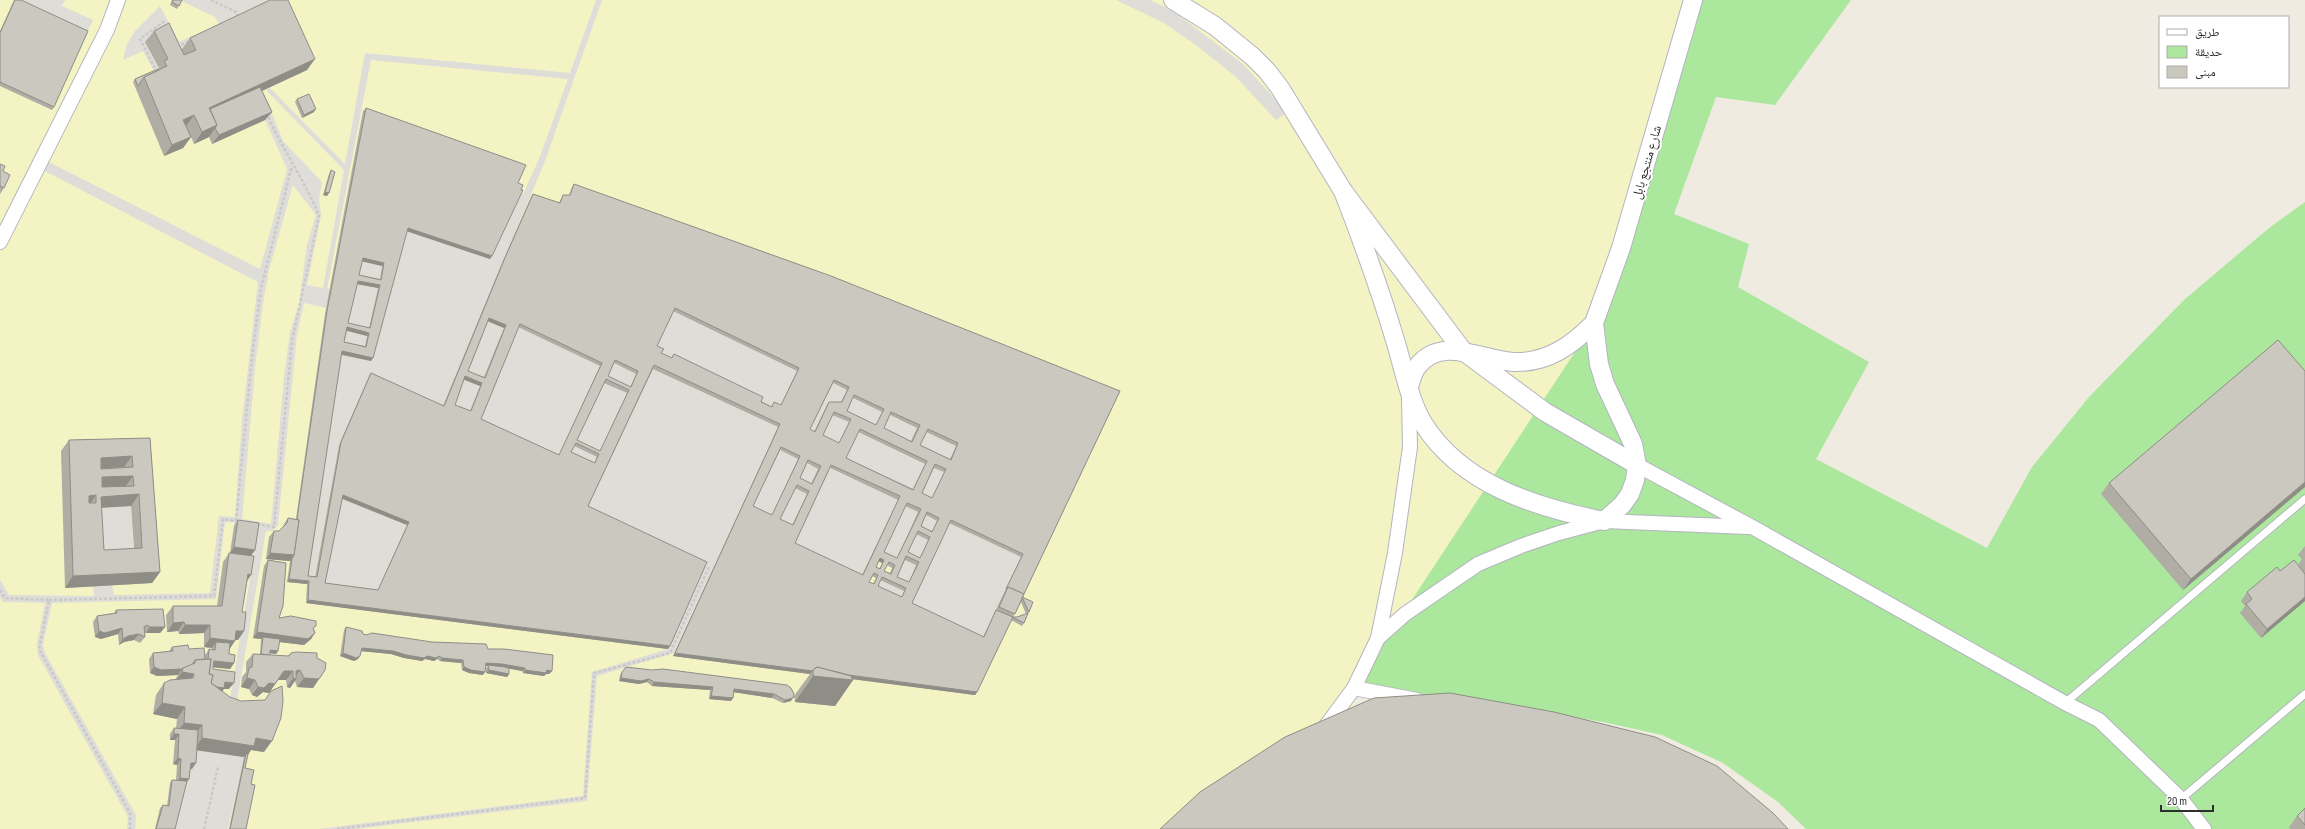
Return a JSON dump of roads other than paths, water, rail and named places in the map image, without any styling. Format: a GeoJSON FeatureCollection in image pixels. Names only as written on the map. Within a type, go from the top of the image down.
{"type":"FeatureCollection","features":[{"type":"Feature","properties":{"kind":"street"},"geometry":{"type":"LineString","coordinates":[[0,242],[104,37],[118,0]]}},
{"type":"Feature","properties":{"kind":"street"},"geometry":{"type":"LineString","coordinates":[[1174,0],[1215,26],[1252,56],[1280,88],[1343,191],[1463,351],[1546,412],[1637,465],[1754,528],[2065,703],[2099,720],[2181,799],[2204,829]]}},
{"type":"Feature","properties":{"kind":"street","name":"شارع منتجع بابل"},"geometry":{"type":"LineString","coordinates":[[1637,465],[1633,444],[1605,384],[1599,364],[1594,323],[1621,248],[1692,0]]}},
{"type":"Feature","properties":{"kind":"street"},"geometry":{"type":"LineString","coordinates":[[1343,191],[1380,290],[1409,387],[1423,422],[1438,443],[1457,460],[1484,480],[1508,494],[1538,504],[1604,521],[1754,528]]}},
{"type":"Feature","properties":{"kind":"street","name":"شارع منتجع بابل"},"geometry":{"type":"LineString","coordinates":[[1409,387],[1416,367],[1430,355],[1446,350],[1463,351],[1490,359],[1515,362],[1538,359],[1562,351],[1594,323]]}},
{"type":"Feature","properties":{"kind":"street"},"geometry":{"type":"LineString","coordinates":[[1317,739],[1354,688],[1378,638],[1404,496],[1410,447],[1409,387]]}},
{"type":"Feature","properties":{"kind":"street"},"geometry":{"type":"LineString","coordinates":[[1378,638],[1405,614],[1478,564],[1521,546],[1604,521],[1622,505],[1630,494],[1635,480],[1637,465]]}},
{"type":"Feature","properties":{"kind":"street"},"geometry":{"type":"LineString","coordinates":[[1354,688],[1427,702]]}},
{"type":"Feature","properties":{"kind":"lane"},"geometry":{"type":"LineString","coordinates":[[2065,703],[2305,499]]}},
{"type":"Feature","properties":{"kind":"lane"},"geometry":{"type":"LineString","coordinates":[[2181,799],[2305,694]]}}]}
